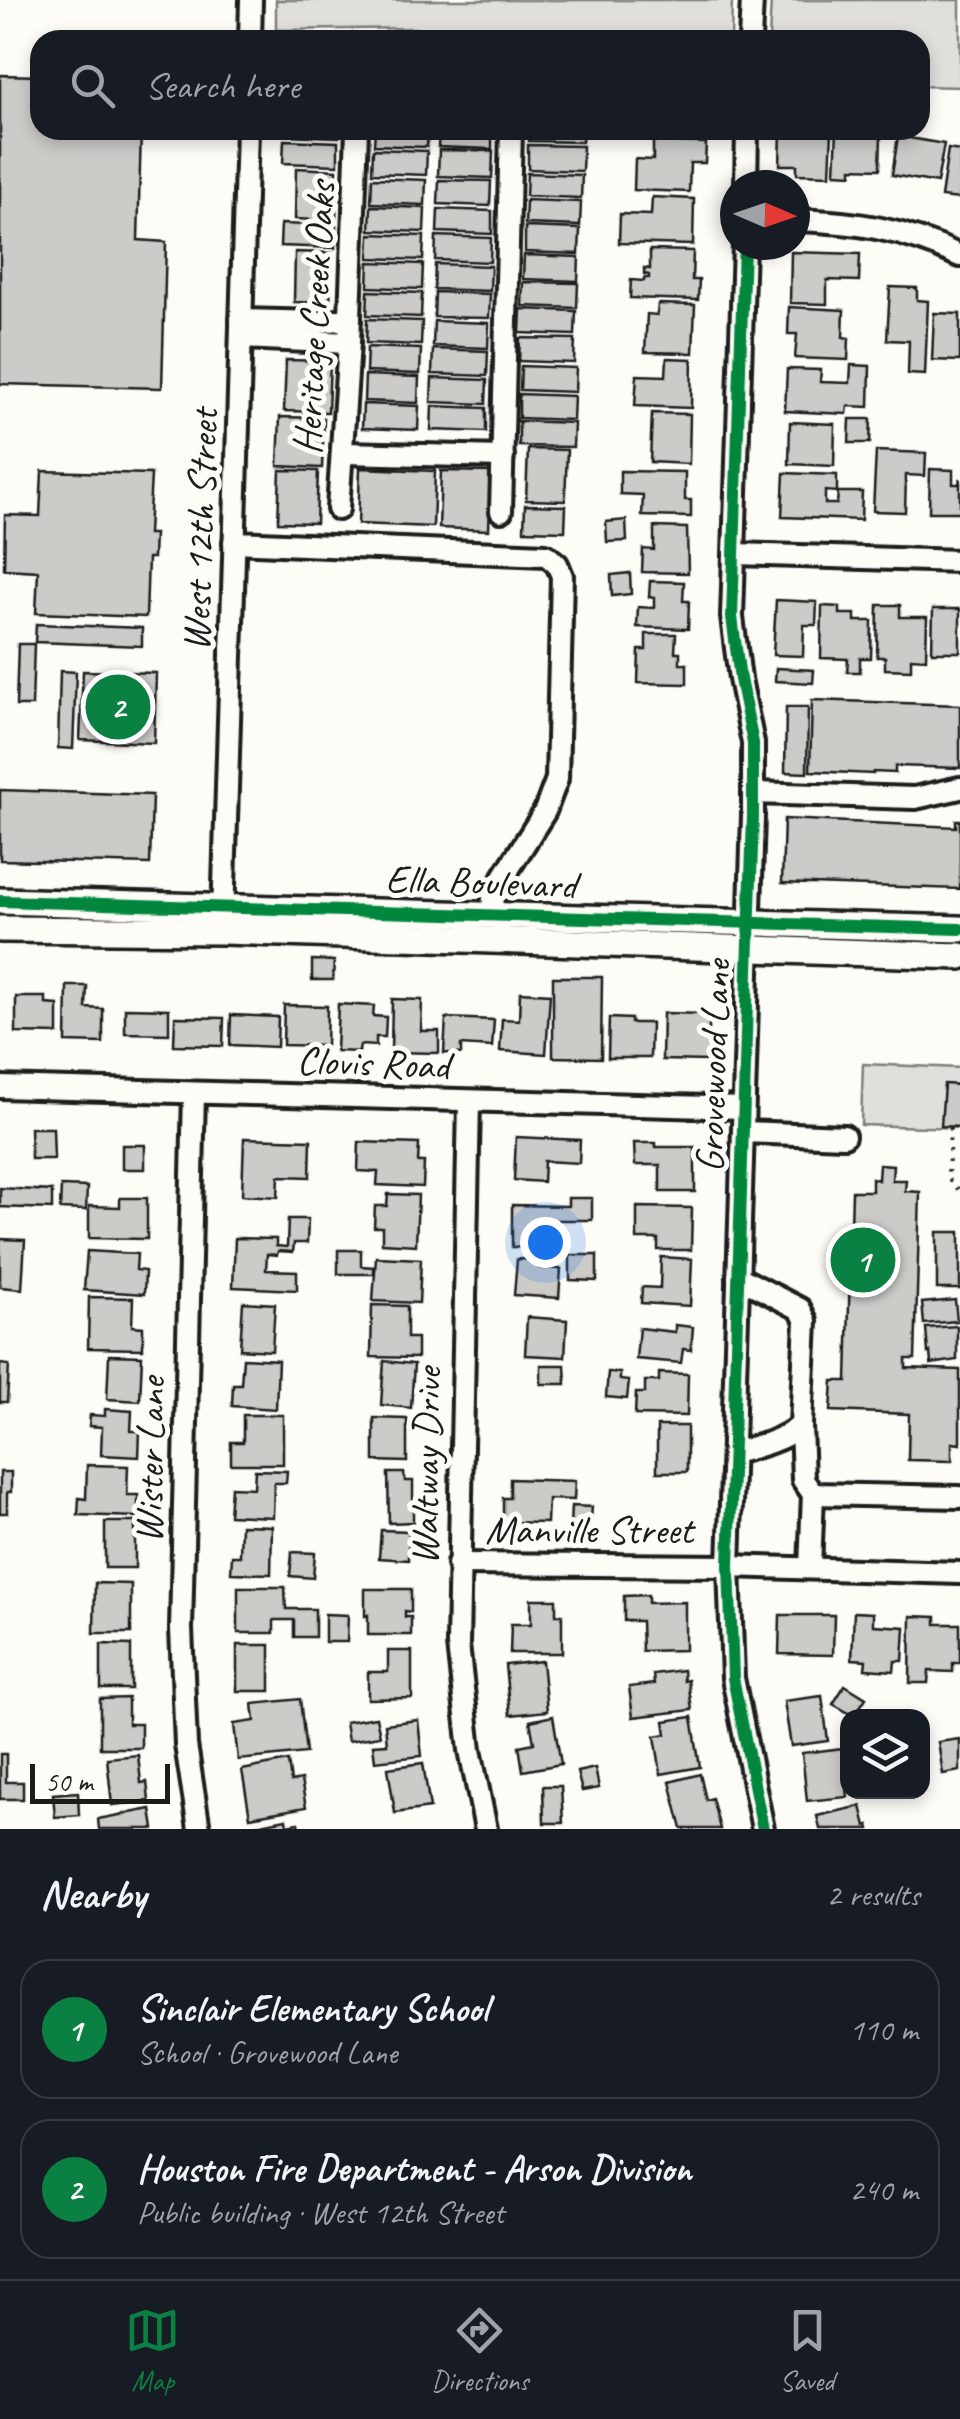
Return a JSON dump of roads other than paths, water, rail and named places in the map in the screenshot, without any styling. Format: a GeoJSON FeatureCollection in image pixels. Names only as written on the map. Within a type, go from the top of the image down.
{"type":"FeatureCollection","features":[{"type":"Feature","properties":{"kind":"main road","name":"Ella Boulevard"},"geometry":{"type":"LineString","coordinates":[[0,902],[750,951],[960,956]]}},
{"type":"Feature","properties":{"kind":"main road","name":"Ella Boulevard"},"geometry":{"type":"LineString","coordinates":[[0,929],[223,919],[492,915],[960,929]]}},
{"type":"Feature","properties":{"kind":"street"},"geometry":{"type":"LineString","coordinates":[[250,30],[251,0]]}},
{"type":"Feature","properties":{"kind":"street"},"geometry":{"type":"LineString","coordinates":[[750,30],[752,0]]}},
{"type":"Feature","properties":{"kind":"street","name":"West 12th Street"},"geometry":{"type":"LineString","coordinates":[[223,919],[247,140]]}},
{"type":"Feature","properties":{"kind":"street","name":"Heritage Creek Oaks"},"geometry":{"type":"LineString","coordinates":[[338,509],[344,453],[357,140]]}},
{"type":"Feature","properties":{"kind":"street"},"geometry":{"type":"LineString","coordinates":[[501,512],[511,140]]}},
{"type":"Feature","properties":{"kind":"street"},"geometry":{"type":"LineString","coordinates":[[747,170],[748,140]]}},
{"type":"Feature","properties":{"kind":"street"},"geometry":{"type":"LineString","coordinates":[[810,221],[884,228],[932,242],[960,256]]}},
{"type":"Feature","properties":{"kind":"street","name":"Grovewood Lane"},"geometry":{"type":"LineString","coordinates":[[744,260],[732,617],[753,744],[753,793],[730,1566],[733,1678],[762,1829]]}},
{"type":"Feature","properties":{"kind":"street"},"geometry":{"type":"LineString","coordinates":[[241,329],[350,319]]}},
{"type":"Feature","properties":{"kind":"street"},"geometry":{"type":"LineString","coordinates":[[241,329],[349,343]]}},
{"type":"Feature","properties":{"kind":"street"},"geometry":{"type":"LineString","coordinates":[[344,453],[502,457]]}},
{"type":"Feature","properties":{"kind":"street"},"geometry":{"type":"LineString","coordinates":[[234,542],[546,554],[557,564],[562,576],[557,779],[545,811],[493,894],[492,915]]}},
{"type":"Feature","properties":{"kind":"street"},"geometry":{"type":"LineString","coordinates":[[735,554],[960,561]]}},
{"type":"Feature","properties":{"kind":"street"},"geometry":{"type":"LineString","coordinates":[[753,793],[915,798],[960,788]]}},
{"type":"Feature","properties":{"kind":"street","name":"Clovis Road"},"geometry":{"type":"LineString","coordinates":[[0,1086],[743,1108]]}},
{"type":"Feature","properties":{"kind":"street","name":"Wister Lane"},"geometry":{"type":"LineString","coordinates":[[194,1092],[181,1629],[186,1746],[199,1829]]}},
{"type":"Feature","properties":{"kind":"street","name":"Waltway Drive"},"geometry":{"type":"LineString","coordinates":[[470,1101],[458,1645],[470,1750],[486,1829]]}},
{"type":"Feature","properties":{"kind":"street"},"geometry":{"type":"LineString","coordinates":[[743,1132],[844,1136]]}},
{"type":"Feature","properties":{"kind":"street"},"geometry":{"type":"LineString","coordinates":[[738,1277],[800,1309],[806,1321],[801,1425],[803,1480],[813,1494],[810,1568]]}},
{"type":"Feature","properties":{"kind":"street"},"geometry":{"type":"LineString","coordinates":[[734,1452],[762,1445],[801,1425]]}},
{"type":"Feature","properties":{"kind":"street"},"geometry":{"type":"LineString","coordinates":[[813,1494],[960,1498]]}},
{"type":"Feature","properties":{"kind":"street","name":"Manville Street"},"geometry":{"type":"LineString","coordinates":[[458,1564],[960,1573]]}},
{"type":"Feature","properties":{"kind":"place","name":"Houston Fire Department - Arson Division"},"geometry":{"type":"Point","coordinates":[118,707]}},
{"type":"Feature","properties":{"kind":"place","name":"Sinclair Elementary School"},"geometry":{"type":"Point","coordinates":[863,1260]}}]}
